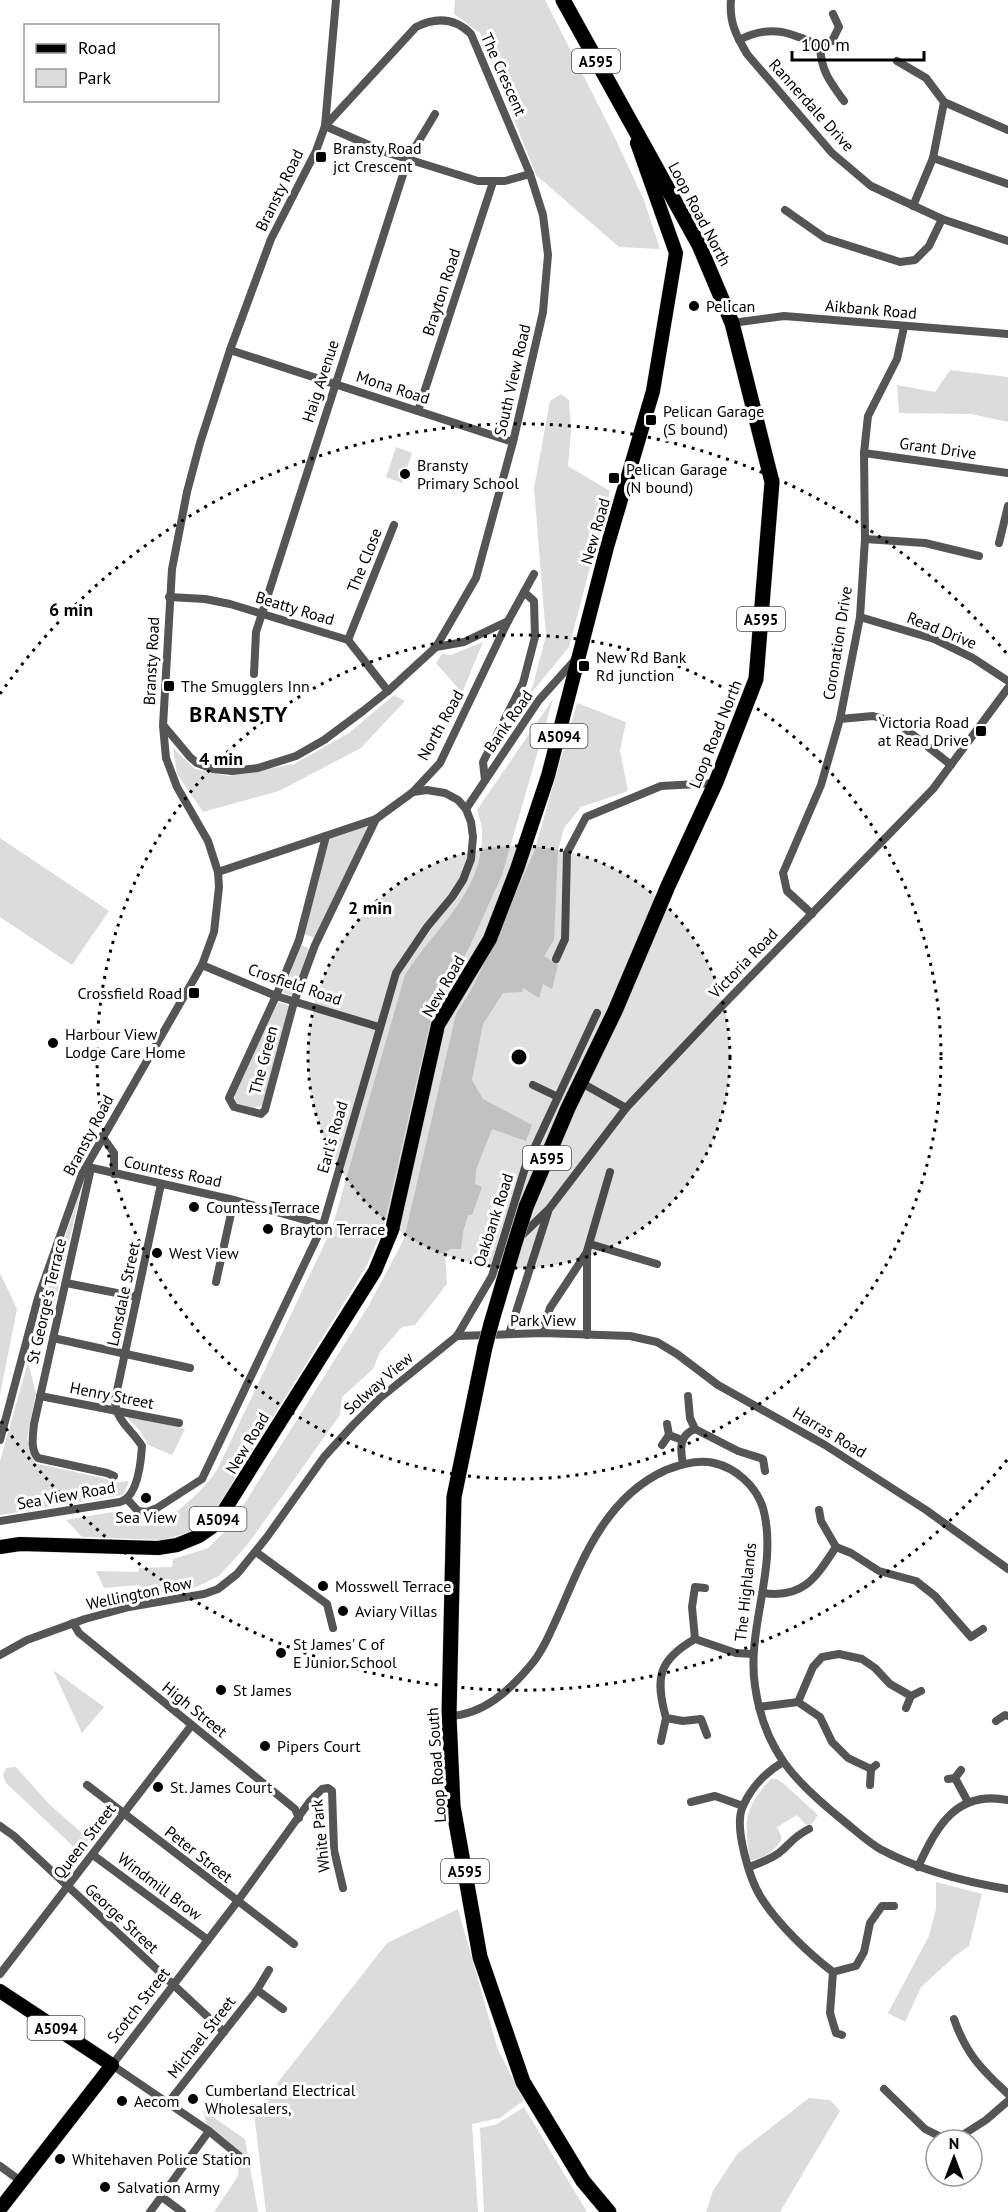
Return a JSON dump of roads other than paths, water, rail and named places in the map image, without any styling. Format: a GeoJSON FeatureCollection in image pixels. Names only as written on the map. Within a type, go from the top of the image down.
{"type":"FeatureCollection","features":[{"type":"Feature","properties":{"kind":"highway","name":"A595"},"geometry":{"type":"LineString","coordinates":[[563,0],[629,121]]}},
{"type":"Feature","properties":{"kind":"highway","name":"Loop Road North"},"geometry":{"type":"LineString","coordinates":[[563,1102],[580,1082],[615,1011],[668,886],[716,783],[756,679],[772,482],[732,323],[699,245],[629,121]]}},
{"type":"Feature","properties":{"kind":"highway","name":"Loop Road South"},"geometry":{"type":"LineString","coordinates":[[563,1102],[526,1207],[491,1324],[454,1497],[449,1716],[453,1806],[480,1957],[523,2082],[583,2181],[609,2212]]}},
{"type":"Feature","properties":{"kind":"main road","name":"New Road"},"geometry":{"type":"LineString","coordinates":[[0,1547],[20,1544],[158,1548],[177,1545],[199,1536],[212,1527],[232,1501],[274,1428],[375,1271],[384,1251],[402,1190],[438,1025],[490,939],[549,776],[607,547],[653,390],[676,253],[629,121]]}},
{"type":"Feature","properties":{"kind":"main road"},"geometry":{"type":"LineString","coordinates":[[676,253],[699,245]]}},
{"type":"Feature","properties":{"kind":"main road","name":"A5094"},"geometry":{"type":"LineString","coordinates":[[0,1991],[112,2065]]}},
{"type":"Feature","properties":{"kind":"main road","name":"Scotch Street"},"geometry":{"type":"LineString","coordinates":[[0,2209],[112,2065]]}},
{"type":"Feature","properties":{"kind":"street","name":"Bransty Road"},"geometry":{"type":"LineString","coordinates":[[0,1440],[38,1298],[88,1168],[102,1136],[210,949],[217,916],[218,872],[208,841],[171,773],[166,758],[163,726],[171,569],[200,443],[230,350],[271,239],[316,150],[325,126],[336,0]]}},
{"type":"Feature","properties":{"kind":"street","name":"Rannerdale Drive"},"geometry":{"type":"LineString","coordinates":[[731,0],[730,16],[739,40],[753,62],[832,153],[871,186],[942,219],[1008,241]]}},
{"type":"Feature","properties":{"kind":"street"},"geometry":{"type":"LineString","coordinates":[[820,46],[832,40],[839,27],[833,14]]}},
{"type":"Feature","properties":{"kind":"street","name":"The Crescent"},"geometry":{"type":"LineString","coordinates":[[325,126],[416,27],[431,21],[449,21],[465,28],[476,43],[531,174]]}},
{"type":"Feature","properties":{"kind":"street"},"geometry":{"type":"LineString","coordinates":[[739,40],[753,33],[768,30],[796,35],[820,46]]}},
{"type":"Feature","properties":{"kind":"street"},"geometry":{"type":"LineString","coordinates":[[820,46],[821,63],[828,79],[844,101]]}},
{"type":"Feature","properties":{"kind":"street"},"geometry":{"type":"LineString","coordinates":[[897,61],[927,78],[944,102],[1008,130]]}},
{"type":"Feature","properties":{"kind":"street"},"geometry":{"type":"LineString","coordinates":[[913,206],[933,158],[944,102]]}},
{"type":"Feature","properties":{"kind":"street"},"geometry":{"type":"LineString","coordinates":[[408,159],[435,114]]}},
{"type":"Feature","properties":{"kind":"street"},"geometry":{"type":"LineString","coordinates":[[325,126],[408,159],[478,181],[493,182],[531,174]]}},
{"type":"Feature","properties":{"kind":"street"},"geometry":{"type":"LineString","coordinates":[[933,158],[1008,184]]}},
{"type":"Feature","properties":{"kind":"street","name":"Haig Avenue"},"geometry":{"type":"LineString","coordinates":[[254,674],[254,644],[261,613],[408,159]]}},
{"type":"Feature","properties":{"kind":"street","name":"South View Road"},"geometry":{"type":"LineString","coordinates":[[163,726],[190,757],[205,766],[223,770],[258,768],[275,764],[310,748],[388,691],[436,647],[476,578],[513,442],[543,312],[547,273],[546,230],[531,174]]}},
{"type":"Feature","properties":{"kind":"street","name":"Brayton Road"},"geometry":{"type":"LineString","coordinates":[[418,411],[493,182]]}},
{"type":"Feature","properties":{"kind":"street"},"geometry":{"type":"LineString","coordinates":[[785,210],[825,238],[900,262],[915,260],[929,246],[942,219]]}},
{"type":"Feature","properties":{"kind":"street","name":"Aikbank Road"},"geometry":{"type":"LineString","coordinates":[[732,323],[784,316],[1008,334]]}},
{"type":"Feature","properties":{"kind":"street","name":"Coronation Drive"},"geometry":{"type":"LineString","coordinates":[[812,914],[787,891],[783,873],[821,785],[840,719],[860,617],[865,539],[864,453],[868,416],[897,359],[904,327]]}},
{"type":"Feature","properties":{"kind":"street","name":"Mona Road"},"geometry":{"type":"LineString","coordinates":[[230,350],[513,442]]}},
{"type":"Feature","properties":{"kind":"street","name":"Grant Drive"},"geometry":{"type":"LineString","coordinates":[[864,453],[1008,473]]}},
{"type":"Feature","properties":{"kind":"street"},"geometry":{"type":"LineString","coordinates":[[999,543],[1008,506]]}},
{"type":"Feature","properties":{"kind":"street","name":"The Close"},"geometry":{"type":"LineString","coordinates":[[348,640],[394,525]]}},
{"type":"Feature","properties":{"kind":"street"},"geometry":{"type":"LineString","coordinates":[[865,539],[926,543],[979,556]]}},
{"type":"Feature","properties":{"kind":"street","name":"North Road"},"geometry":{"type":"LineString","coordinates":[[218,872],[376,819],[413,792],[440,762],[508,621],[534,574]]}},
{"type":"Feature","properties":{"kind":"street"},"geometry":{"type":"LineString","coordinates":[[485,780],[483,762],[523,683],[535,637],[534,601],[524,592]]}},
{"type":"Feature","properties":{"kind":"street","name":"Beatty Road"},"geometry":{"type":"LineString","coordinates":[[169,597],[205,598],[348,640],[388,691]]}},
{"type":"Feature","properties":{"kind":"street","name":"Read Drive"},"geometry":{"type":"LineString","coordinates":[[860,617],[934,639],[973,658],[1008,681]]}},
{"type":"Feature","properties":{"kind":"street"},"geometry":{"type":"LineString","coordinates":[[436,647],[464,642],[508,621]]}},
{"type":"Feature","properties":{"kind":"street","name":"Bank Road"},"geometry":{"type":"LineString","coordinates":[[466,809],[539,700],[580,655]]}},
{"type":"Feature","properties":{"kind":"street","name":"Victoria Road"},"geometry":{"type":"LineString","coordinates":[[498,1258],[549,1209],[626,1108],[933,789],[1008,688]]}},
{"type":"Feature","properties":{"kind":"street"},"geometry":{"type":"LineString","coordinates":[[840,719],[873,716],[898,723],[951,765]]}},
{"type":"Feature","properties":{"kind":"street"},"geometry":{"type":"LineString","coordinates":[[556,959],[565,939],[567,853],[586,817],[661,786],[716,783]]}},
{"type":"Feature","properties":{"kind":"street"},"geometry":{"type":"LineString","coordinates":[[413,792],[427,790],[445,794],[458,800],[466,809]]}},
{"type":"Feature","properties":{"kind":"street","name":"Earl's Road"},"geometry":{"type":"LineString","coordinates":[[127,1499],[138,1511],[147,1512],[202,1479],[323,1225],[396,973],[427,927],[453,897],[464,879],[471,859],[473,837],[466,809]]}},
{"type":"Feature","properties":{"kind":"street","name":"The Green"},"geometry":{"type":"LineString","coordinates":[[326,836],[299,940],[229,1098],[234,1107],[261,1114],[265,1110],[294,1002],[315,945],[376,819]]}},
{"type":"Feature","properties":{"kind":"street","name":"Crosfield Road"},"geometry":{"type":"LineString","coordinates":[[202,965],[276,996],[379,1027]]}},
{"type":"Feature","properties":{"kind":"street","name":"Oakbank Road"},"geometry":{"type":"LineString","coordinates":[[457,1336],[492,1276],[525,1168],[563,1102],[597,1012]]}},
{"type":"Feature","properties":{"kind":"street"},"geometry":{"type":"LineString","coordinates":[[580,1082],[626,1108]]}},
{"type":"Feature","properties":{"kind":"street"},"geometry":{"type":"LineString","coordinates":[[532,1085],[563,1102]]}},
{"type":"Feature","properties":{"kind":"street"},"geometry":{"type":"LineString","coordinates":[[102,1136],[114,1154],[114,1174]]}},
{"type":"Feature","properties":{"kind":"street","name":"Countess Road"},"geometry":{"type":"LineString","coordinates":[[88,1168],[234,1200],[323,1225]]}},
{"type":"Feature","properties":{"kind":"street","name":"St George's Terrace"},"geometry":{"type":"LineString","coordinates":[[88,1168],[66,1283],[40,1396],[33,1441],[34,1451],[38,1458],[114,1476]]}},
{"type":"Feature","properties":{"kind":"street"},"geometry":{"type":"LineString","coordinates":[[588,1335],[588,1248],[610,1172]]}},
{"type":"Feature","properties":{"kind":"street","name":"Lonsdale Street"},"geometry":{"type":"LineString","coordinates":[[116,1411],[115,1400],[161,1184]]}},
{"type":"Feature","properties":{"kind":"street"},"geometry":{"type":"LineString","coordinates":[[216,1282],[234,1200]]}},
{"type":"Feature","properties":{"kind":"street"},"geometry":{"type":"LineString","coordinates":[[508,1334],[549,1209]]}},
{"type":"Feature","properties":{"kind":"street"},"geometry":{"type":"LineString","coordinates":[[588,1248],[657,1264]]}},
{"type":"Feature","properties":{"kind":"street"},"geometry":{"type":"LineString","coordinates":[[542,1333],[550,1308],[588,1248]]}},
{"type":"Feature","properties":{"kind":"street"},"geometry":{"type":"LineString","coordinates":[[66,1283],[137,1297]]}},
{"type":"Feature","properties":{"kind":"street","name":"Park View"},"geometry":{"type":"LineString","coordinates":[[457,1336],[542,1333],[630,1336]]}},
{"type":"Feature","properties":{"kind":"street","name":"Solway View"},"geometry":{"type":"LineString","coordinates":[[267,1537],[324,1457],[380,1398],[457,1336]]}},
{"type":"Feature","properties":{"kind":"street","name":"Harras Road"},"geometry":{"type":"LineString","coordinates":[[630,1336],[644,1338],[665,1346],[718,1385],[825,1445],[886,1484],[1008,1569]]}},
{"type":"Feature","properties":{"kind":"street"},"geometry":{"type":"LineString","coordinates":[[53,1338],[190,1368]]}},
{"type":"Feature","properties":{"kind":"street","name":"Henry Street"},"geometry":{"type":"LineString","coordinates":[[40,1396],[179,1423]]}},
{"type":"Feature","properties":{"kind":"street"},"geometry":{"type":"LineString","coordinates":[[688,1396],[690,1418],[695,1429],[738,1451],[766,1458],[765,1471]]}},
{"type":"Feature","properties":{"kind":"street","name":"Sea View Road"},"geometry":{"type":"LineString","coordinates":[[0,1521],[127,1499],[137,1477],[142,1446],[116,1411]]}},
{"type":"Feature","properties":{"kind":"street"},"geometry":{"type":"LineString","coordinates":[[662,1445],[669,1435],[668,1424]]}},
{"type":"Feature","properties":{"kind":"street"},"geometry":{"type":"LineString","coordinates":[[683,1464],[682,1440],[688,1431],[695,1429]]}},
{"type":"Feature","properties":{"kind":"street"},"geometry":{"type":"LineString","coordinates":[[669,1435],[682,1440]]}},
{"type":"Feature","properties":{"kind":"street","name":"The Highlands"},"geometry":{"type":"LineString","coordinates":[[449,1716],[466,1716],[497,1700],[531,1665],[548,1638],[586,1551],[603,1524],[622,1502],[658,1474],[683,1464],[697,1461],[726,1466],[739,1474],[752,1487],[762,1508],[766,1536],[763,1593],[753,1654],[754,1684],[771,1742],[783,1762],[803,1787],[818,1801],[879,1849],[918,1867],[1008,1889]]}},
{"type":"Feature","properties":{"kind":"street"},"geometry":{"type":"LineString","coordinates":[[819,1510],[819,1521],[836,1547],[851,1553],[879,1571],[916,1581],[935,1596],[970,1640],[982,1629]]}},
{"type":"Feature","properties":{"kind":"street","name":"Wellington Row"},"geometry":{"type":"LineString","coordinates":[[0,1655],[27,1640],[73,1623],[129,1608],[204,1594],[218,1589],[228,1583],[267,1537]]}},
{"type":"Feature","properties":{"kind":"street"},"geometry":{"type":"LineString","coordinates":[[763,1593],[778,1595],[798,1591],[817,1576],[836,1547]]}},
{"type":"Feature","properties":{"kind":"street"},"geometry":{"type":"LineString","coordinates":[[256,1552],[327,1604],[333,1628]]}},
{"type":"Feature","properties":{"kind":"street"},"geometry":{"type":"LineString","coordinates":[[695,1639],[692,1607],[693,1583],[705,1588]]}},
{"type":"Feature","properties":{"kind":"street","name":"High Street"},"geometry":{"type":"LineString","coordinates":[[73,1623],[79,1633],[295,1809],[298,1818]]}},
{"type":"Feature","properties":{"kind":"street"},"geometry":{"type":"LineString","coordinates":[[661,1741],[666,1719],[661,1697],[662,1670],[677,1649],[695,1639],[736,1653],[753,1654]]}},
{"type":"Feature","properties":{"kind":"street"},"geometry":{"type":"LineString","coordinates":[[798,1702],[813,1667],[822,1657],[838,1654],[862,1659],[875,1668],[890,1684],[910,1696]]}},
{"type":"Feature","properties":{"kind":"street"},"geometry":{"type":"LineString","coordinates":[[906,1708],[910,1696],[921,1691]]}},
{"type":"Feature","properties":{"kind":"street"},"geometry":{"type":"LineString","coordinates":[[759,1707],[798,1702],[820,1717],[832,1742],[848,1758],[874,1767],[870,1785]]}},
{"type":"Feature","properties":{"kind":"street"},"geometry":{"type":"LineString","coordinates":[[996,1720],[1006,1715],[1004,1705]]}},
{"type":"Feature","properties":{"kind":"street"},"geometry":{"type":"LineString","coordinates":[[666,1719],[683,1721],[703,1715],[707,1735]]}},
{"type":"Feature","properties":{"kind":"street","name":"Queen Street"},"geometry":{"type":"LineString","coordinates":[[0,1974],[192,1726]]}},
{"type":"Feature","properties":{"kind":"street"},"geometry":{"type":"LineString","coordinates":[[783,1762],[771,1769],[758,1782],[743,1806],[740,1831],[748,1867],[761,1898],[811,1955],[833,1972]]}},
{"type":"Feature","properties":{"kind":"street"},"geometry":{"type":"LineString","coordinates":[[961,1770],[951,1779],[968,1802]]}},
{"type":"Feature","properties":{"kind":"street","name":"Peter Street"},"geometry":{"type":"LineString","coordinates":[[87,1785],[290,1942],[293,1929]]}},
{"type":"Feature","properties":{"kind":"street","name":"White Park"},"geometry":{"type":"LineString","coordinates":[[298,1818],[322,1789],[328,1788],[332,1791],[334,1850],[342,1888]]}},
{"type":"Feature","properties":{"kind":"street"},"geometry":{"type":"LineString","coordinates":[[691,1802],[715,1796],[743,1806]]}},
{"type":"Feature","properties":{"kind":"street"},"geometry":{"type":"LineString","coordinates":[[918,1867],[933,1835],[953,1810],[968,1802],[998,1798],[1008,1800]]}},
{"type":"Feature","properties":{"kind":"street"},"geometry":{"type":"LineString","coordinates":[[704,1799],[706,1809]]}},
{"type":"Feature","properties":{"kind":"street","name":"Scotch Street"},"geometry":{"type":"LineString","coordinates":[[112,2065],[237,1902],[298,1818]]}},
{"type":"Feature","properties":{"kind":"street","name":"George Street"},"geometry":{"type":"LineString","coordinates":[[0,1826],[14,1836],[224,2032]]}},
{"type":"Feature","properties":{"kind":"street"},"geometry":{"type":"LineString","coordinates":[[789,1826],[796,1836]]}},
{"type":"Feature","properties":{"kind":"street"},"geometry":{"type":"LineString","coordinates":[[748,1867],[765,1862],[808,1829]]}},
{"type":"Feature","properties":{"kind":"street","name":"Windmill Brow"},"geometry":{"type":"LineString","coordinates":[[93,1855],[208,1940]]}},
{"type":"Feature","properties":{"kind":"street"},"geometry":{"type":"LineString","coordinates":[[833,1972],[856,1966],[864,1952],[870,1923],[880,1902],[894,1906]]}},
{"type":"Feature","properties":{"kind":"street","name":"Michael Street"},"geometry":{"type":"LineString","coordinates":[[168,2103],[257,1990],[269,1970]]}},
{"type":"Feature","properties":{"kind":"street"},"geometry":{"type":"LineString","coordinates":[[833,1972],[830,2013],[836,2035]]}},
{"type":"Feature","properties":{"kind":"street","name":"Michael Street"},"geometry":{"type":"LineString","coordinates":[[257,1990],[283,2008]]}},
{"type":"Feature","properties":{"kind":"street"},"geometry":{"type":"LineString","coordinates":[[954,2017],[962,2041],[971,2056],[1008,2094]]}},
{"type":"Feature","properties":{"kind":"street"},"geometry":{"type":"LineString","coordinates":[[112,2065],[210,2131],[243,2159]]}},
{"type":"Feature","properties":{"kind":"street"},"geometry":{"type":"LineString","coordinates":[[884,2088],[924,2129],[943,2138],[961,2136],[986,2120],[1008,2101]]}},
{"type":"Feature","properties":{"kind":"street"},"geometry":{"type":"LineString","coordinates":[[150,2212],[210,2131]]}},
{"type":"Feature","properties":{"kind":"street"},"geometry":{"type":"LineString","coordinates":[[0,2166],[22,2182]]}},
{"type":"Feature","properties":{"kind":"street"},"geometry":{"type":"LineString","coordinates":[[162,2197],[182,2212]]}},
{"type":"Feature","properties":{"kind":"place","name":"Bransty Road jct Crescent"},"geometry":{"type":"Point","coordinates":[321,157]}},
{"type":"Feature","properties":{"kind":"place","name":"Pelican"},"geometry":{"type":"Point","coordinates":[694,306]}},
{"type":"Feature","properties":{"kind":"place","name":"Pelican Garage (S bound)"},"geometry":{"type":"Point","coordinates":[651,420]}},
{"type":"Feature","properties":{"kind":"place","name":"Bransty Primary School"},"geometry":{"type":"Point","coordinates":[405,474]}},
{"type":"Feature","properties":{"kind":"place","name":"Pelican Garage (N bound)"},"geometry":{"type":"Point","coordinates":[614,478]}},
{"type":"Feature","properties":{"kind":"place","name":"New Rd Bank Rd junction"},"geometry":{"type":"Point","coordinates":[584,666]}},
{"type":"Feature","properties":{"kind":"place","name":"The Smugglers Inn"},"geometry":{"type":"Point","coordinates":[169,686]}},
{"type":"Feature","properties":{"kind":"place","name":"Victoria Road at Read Drive"},"geometry":{"type":"Point","coordinates":[981,731]}},
{"type":"Feature","properties":{"kind":"place","name":"Crossfield Road"},"geometry":{"type":"Point","coordinates":[194,993]}},
{"type":"Feature","properties":{"kind":"place","name":"Harbour View Lodge Care Home"},"geometry":{"type":"Point","coordinates":[53,1043]}},
{"type":"Feature","properties":{"kind":"place","name":"Countess Terrace"},"geometry":{"type":"Point","coordinates":[194,1207]}},
{"type":"Feature","properties":{"kind":"place","name":"Brayton Terrace"},"geometry":{"type":"Point","coordinates":[268,1229]}},
{"type":"Feature","properties":{"kind":"place","name":"West View"},"geometry":{"type":"Point","coordinates":[157,1253]}},
{"type":"Feature","properties":{"kind":"place","name":"Sea View"},"geometry":{"type":"Point","coordinates":[146,1498]}},
{"type":"Feature","properties":{"kind":"place","name":"Mosswell Terrace"},"geometry":{"type":"Point","coordinates":[323,1586]}},
{"type":"Feature","properties":{"kind":"place","name":"Aviary Villas"},"geometry":{"type":"Point","coordinates":[343,1611]}},
{"type":"Feature","properties":{"kind":"place","name":"St James' C of E Junior School"},"geometry":{"type":"Point","coordinates":[281,1653]}},
{"type":"Feature","properties":{"kind":"place","name":"St James"},"geometry":{"type":"Point","coordinates":[221,1690]}},
{"type":"Feature","properties":{"kind":"place","name":"Pipers Court"},"geometry":{"type":"Point","coordinates":[265,1746]}},
{"type":"Feature","properties":{"kind":"place","name":"St. James Court"},"geometry":{"type":"Point","coordinates":[158,1787]}},
{"type":"Feature","properties":{"kind":"place","name":"Cumberland Electrical Wholesalers,"},"geometry":{"type":"Point","coordinates":[193,2099]}},
{"type":"Feature","properties":{"kind":"place","name":"Aecom"},"geometry":{"type":"Point","coordinates":[122,2101]}},
{"type":"Feature","properties":{"kind":"place","name":"Whitehaven Police Station"},"geometry":{"type":"Point","coordinates":[60,2159]}},
{"type":"Feature","properties":{"kind":"place","name":"Salvation Army"},"geometry":{"type":"Point","coordinates":[105,2187]}},
{"type":"Feature","properties":{"kind":"district","name":"BRANSTY"},"geometry":{"type":"Point","coordinates":[239,714]}}]}
